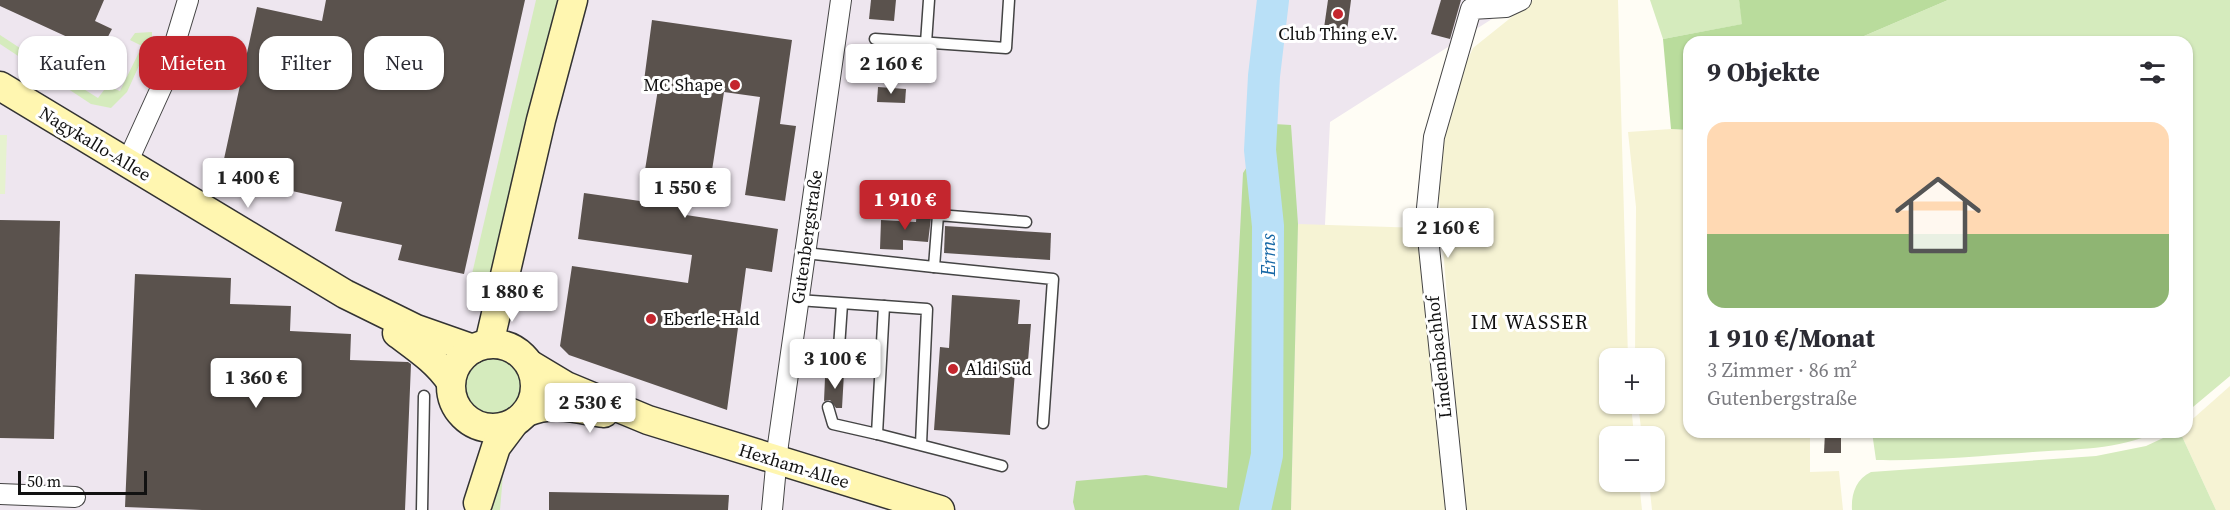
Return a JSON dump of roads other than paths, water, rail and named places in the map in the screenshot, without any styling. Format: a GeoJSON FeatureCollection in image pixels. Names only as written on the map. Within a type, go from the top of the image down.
{"type":"FeatureCollection","features":[{"type":"Feature","properties":{"kind":"main road"},"geometry":{"type":"LineString","coordinates":[[521,418],[498,428],[474,424],[456,406],[451,382],[456,366],[481,346],[514,246],[541,120],[573,0]]}},
{"type":"Feature","properties":{"kind":"main road","name":"Nagykallo-Allee"},"geometry":{"type":"LineString","coordinates":[[0,86],[345,294],[416,329],[481,346]]}},
{"type":"Feature","properties":{"kind":"main road"},"geometry":{"type":"LineString","coordinates":[[477,506],[496,447],[521,418],[536,389],[525,359],[514,311],[514,246]]}},
{"type":"Feature","properties":{"kind":"main road","name":"Nagykallo-Allee"},"geometry":{"type":"LineString","coordinates":[[345,294],[428,356],[442,369],[451,382]]}},
{"type":"Feature","properties":{"kind":"main road"},"geometry":{"type":"LineString","coordinates":[[481,346],[505,345],[525,359]]}},
{"type":"Feature","properties":{"kind":"main road","name":"Hexham-Allee"},"geometry":{"type":"LineString","coordinates":[[525,359],[566,386],[648,420],[940,510]]}},
{"type":"Feature","properties":{"kind":"main road","name":"Hexham-Allee"},"geometry":{"type":"LineString","coordinates":[[521,418],[539,407],[559,406],[648,420]]}},
{"type":"Feature","properties":{"kind":"main road"},"geometry":{"type":"LineString","coordinates":[[474,424],[477,446],[477,506]]}},
{"type":"Feature","properties":{"kind":"street"},"geometry":{"type":"LineString","coordinates":[[127,163],[162,86],[188,0]]}},
{"type":"Feature","properties":{"kind":"street","name":"Gutenbergstraße"},"geometry":{"type":"LineString","coordinates":[[772,510],[776,460],[841,0]]}},
{"type":"Feature","properties":{"kind":"street","name":"Lindenbachhof"},"geometry":{"type":"LineString","coordinates":[[1456,510],[1426,218],[1434,137],[1473,5],[1506,7],[1521,0]]}},
{"type":"Feature","properties":{"kind":"street"},"geometry":{"type":"LineString","coordinates":[[0,494],[75,496]]}},
{"type":"Feature","properties":{"kind":"lane"},"geometry":{"type":"LineString","coordinates":[[926,43],[929,0]]}},
{"type":"Feature","properties":{"kind":"lane"},"geometry":{"type":"LineString","coordinates":[[875,39],[1006,48],[1010,0]]}},
{"type":"Feature","properties":{"kind":"lane"},"geometry":{"type":"LineString","coordinates":[[934,267],[938,215],[1026,222]]}},
{"type":"Feature","properties":{"kind":"lane"},"geometry":{"type":"LineString","coordinates":[[805,253],[1053,279],[1043,423]]}},
{"type":"Feature","properties":{"kind":"lane"},"geometry":{"type":"LineString","coordinates":[[798,300],[927,309],[921,444]]}},
{"type":"Feature","properties":{"kind":"lane"},"geometry":{"type":"LineString","coordinates":[[837,369],[842,304]]}},
{"type":"Feature","properties":{"kind":"lane"},"geometry":{"type":"LineString","coordinates":[[877,434],[884,306]]}},
{"type":"Feature","properties":{"kind":"lane"},"geometry":{"type":"LineString","coordinates":[[422,510],[424,396]]}},
{"type":"Feature","properties":{"kind":"lane"},"geometry":{"type":"LineString","coordinates":[[833,408],[833,424],[921,444],[1002,466]]}},
{"type":"Feature","properties":{"kind":"waterway","name":"Erms"},"geometry":{"type":"LineString","coordinates":[[1255,510],[1267,455],[1268,226],[1260,150],[1264,76],[1273,0]]}},
{"type":"Feature","properties":{"kind":"place","name":"Club Thing e.V."},"geometry":{"type":"Point","coordinates":[1338,14]}},
{"type":"Feature","properties":{"kind":"place","name":"MC Shape"},"geometry":{"type":"Point","coordinates":[735,85]}},
{"type":"Feature","properties":{"kind":"place","name":"Eberle-Hald"},"geometry":{"type":"Point","coordinates":[651,319]}},
{"type":"Feature","properties":{"kind":"place","name":"Aldi Süd"},"geometry":{"type":"Point","coordinates":[953,369]}},
{"type":"Feature","properties":{"kind":"district","name":"IM WASSER"},"geometry":{"type":"Point","coordinates":[1530,322]}}]}
